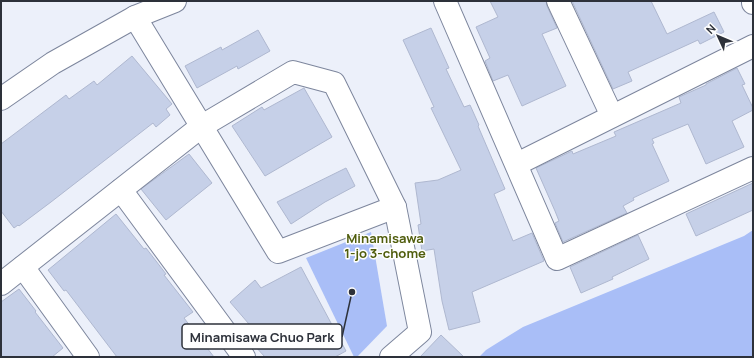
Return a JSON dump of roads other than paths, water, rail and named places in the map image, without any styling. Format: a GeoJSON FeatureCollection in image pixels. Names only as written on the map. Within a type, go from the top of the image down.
{"type":"FeatureCollection","features":[{"type":"Feature","properties":{"kind":"street"},"geometry":{"type":"LineString","coordinates":[[1,98],[53,63],[135,16],[175,1]]}},
{"type":"Feature","properties":{"kind":"street"},"geometry":{"type":"LineString","coordinates":[[445,1],[557,258],[753,168]]}},
{"type":"Feature","properties":{"kind":"street"},"geometry":{"type":"LineString","coordinates":[[558,1],[612,116]]}},
{"type":"Feature","properties":{"kind":"street"},"geometry":{"type":"LineString","coordinates":[[135,16],[278,252],[395,207]]}},
{"type":"Feature","properties":{"kind":"street"},"geometry":{"type":"LineString","coordinates":[[516,164],[753,46]]}},
{"type":"Feature","properties":{"kind":"street"},"geometry":{"type":"LineString","coordinates":[[1,284],[202,126],[293,72],[334,83],[395,207],[420,332],[391,357]]}},
{"type":"Feature","properties":{"kind":"street"},"geometry":{"type":"LineString","coordinates":[[121,190],[244,357]]}},
{"type":"Feature","properties":{"kind":"street"},"geometry":{"type":"LineString","coordinates":[[23,267],[88,357]]}},
{"type":"Feature","properties":{"kind":"place","name":"Minamisawa Chuo Park"},"geometry":{"type":"Point","coordinates":[352,292]}},
{"type":"Feature","properties":{"kind":"district","name":"Minamisawa 1-jo 3-chome"},"geometry":{"type":"Point","coordinates":[385,246]}}]}
